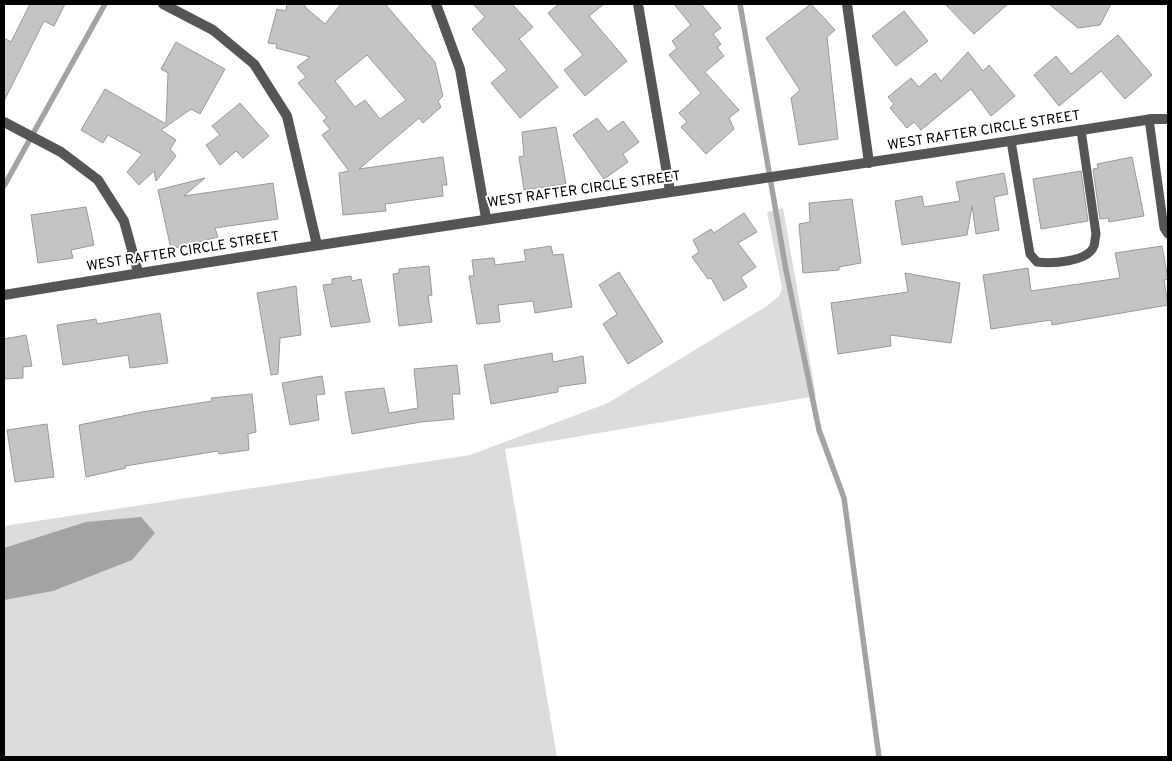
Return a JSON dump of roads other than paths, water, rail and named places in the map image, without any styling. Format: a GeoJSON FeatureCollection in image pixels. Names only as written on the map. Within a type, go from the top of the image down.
{"type":"FeatureCollection","features":[{"type":"Feature","properties":{"kind":"street"},"geometry":{"type":"LineString","coordinates":[[163,4],[213,30],[254,64],[287,116],[317,245]]}},
{"type":"Feature","properties":{"kind":"street"},"geometry":{"type":"LineString","coordinates":[[436,4],[460,69],[486,218]]}},
{"type":"Feature","properties":{"kind":"street"},"geometry":{"type":"LineString","coordinates":[[638,4],[670,191]]}},
{"type":"Feature","properties":{"kind":"street"},"geometry":{"type":"LineString","coordinates":[[847,4],[869,163]]}},
{"type":"Feature","properties":{"kind":"street","name":"WEST RAFTER CIRCLE STREET"},"geometry":{"type":"LineString","coordinates":[[4,294],[486,218],[869,163],[1149,119],[1168,119]]}},
{"type":"Feature","properties":{"kind":"street"},"geometry":{"type":"LineString","coordinates":[[4,122],[61,152],[98,180],[124,221],[138,272]]}},
{"type":"Feature","properties":{"kind":"lane"},"geometry":{"type":"LineString","coordinates":[[1149,119],[1164,228],[1168,234]]}},
{"type":"Feature","properties":{"kind":"lane"},"geometry":{"type":"LineString","coordinates":[[1012,141],[1030,254],[1037,262],[1049,264],[1073,260],[1090,252],[1094,247],[1096,234],[1081,130]]}},
{"type":"Feature","properties":{"kind":"waterway"},"geometry":{"type":"LineString","coordinates":[[4,186],[105,4]]}},
{"type":"Feature","properties":{"kind":"waterway"},"geometry":{"type":"LineString","coordinates":[[740,4],[786,270],[819,430],[844,498],[879,757]]}}]}
